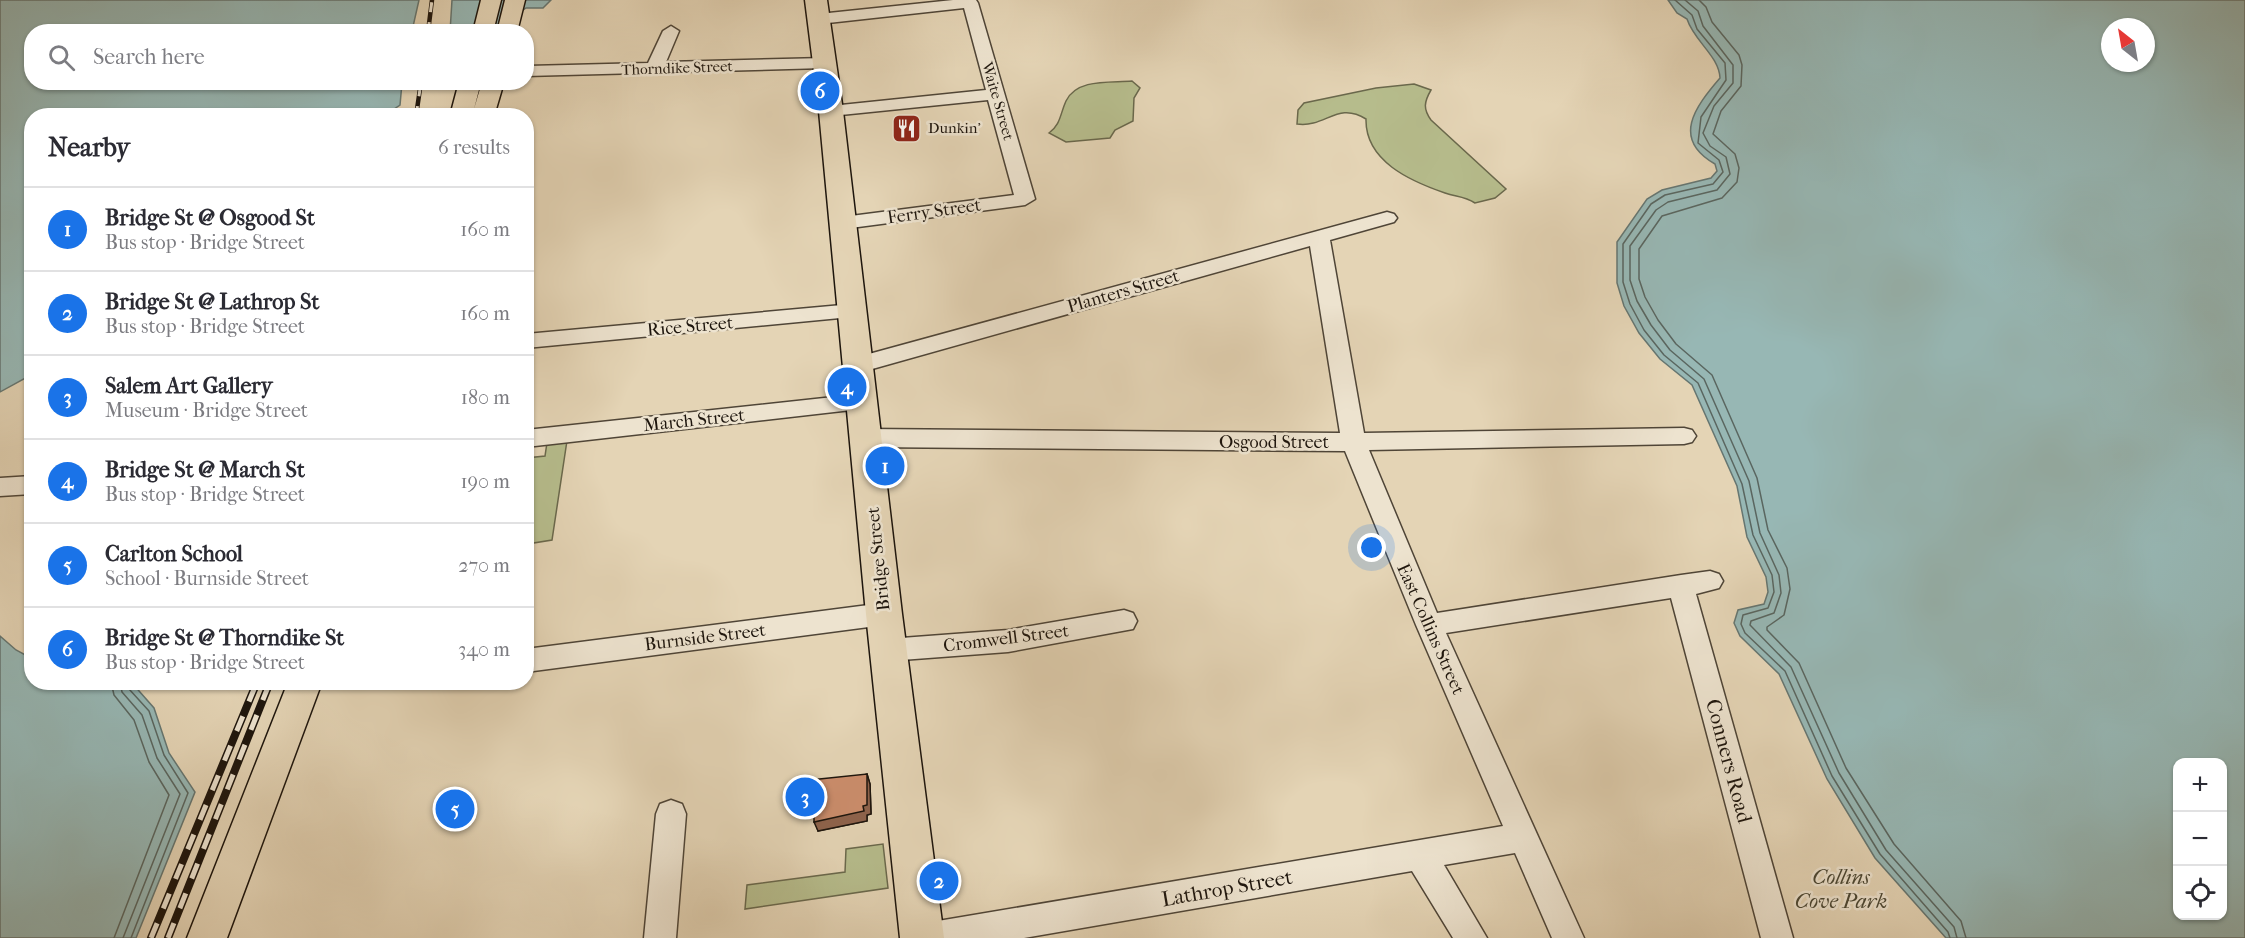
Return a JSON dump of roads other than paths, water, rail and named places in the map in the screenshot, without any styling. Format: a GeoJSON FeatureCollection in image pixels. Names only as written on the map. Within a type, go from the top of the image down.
{"type":"FeatureCollection","features":[{"type":"Feature","properties":{"kind":"highway","name":"Bridge Street"},"geometry":{"type":"LineString","coordinates":[[818,9],[922,938]]}},
{"type":"Feature","properties":{"kind":"main road"},"geometry":{"type":"LineString","coordinates":[[485,24],[491,0]]}},
{"type":"Feature","properties":{"kind":"main road"},"geometry":{"type":"LineString","coordinates":[[509,24],[515,0]]}},
{"type":"Feature","properties":{"kind":"main road"},"geometry":{"type":"LineString","coordinates":[[464,108],[468,90]]}},
{"type":"Feature","properties":{"kind":"main road"},"geometry":{"type":"LineString","coordinates":[[485,108],[491,90]]}},
{"type":"Feature","properties":{"kind":"main road"},"geometry":{"type":"LineString","coordinates":[[207,938],[302,690]]}},
{"type":"Feature","properties":{"kind":"street","name":"Waite Street"},"geometry":{"type":"LineString","coordinates":[[818,9],[969,3],[997,93],[1025,199]]}},
{"type":"Feature","properties":{"kind":"street"},"geometry":{"type":"LineString","coordinates":[[654,69],[671,31]]}},
{"type":"Feature","properties":{"kind":"street","name":"Thorndike Street"},"geometry":{"type":"LineString","coordinates":[[534,71],[825,63]]}},
{"type":"Feature","properties":{"kind":"street"},"geometry":{"type":"LineString","coordinates":[[831,111],[997,93]]}},
{"type":"Feature","properties":{"kind":"street","name":"Ferry Street"},"geometry":{"type":"LineString","coordinates":[[843,223],[1025,199]]}},
{"type":"Feature","properties":{"kind":"street","name":"Planters Street"},"geometry":{"type":"LineString","coordinates":[[858,365],[1387,218]]}},
{"type":"Feature","properties":{"kind":"street","name":"East Collins Street"},"geometry":{"type":"LineString","coordinates":[[1320,236],[1353,442],[1372,493],[1429,625],[1568,938]]}},
{"type":"Feature","properties":{"kind":"street","name":"Rice Street"},"geometry":{"type":"LineString","coordinates":[[534,340],[853,310]]}},
{"type":"Feature","properties":{"kind":"street","name":"March Street"},"geometry":{"type":"LineString","coordinates":[[534,438],[861,402]]}},
{"type":"Feature","properties":{"kind":"street","name":"Osgood Street"},"geometry":{"type":"LineString","coordinates":[[865,438],[1353,442],[1684,436]]}},
{"type":"Feature","properties":{"kind":"street"},"geometry":{"type":"LineString","coordinates":[[0,488],[24,486]]}},
{"type":"Feature","properties":{"kind":"street"},"geometry":{"type":"LineString","coordinates":[[1429,625],[1710,581]]}},
{"type":"Feature","properties":{"kind":"street","name":"Conners Road"},"geometry":{"type":"LineString","coordinates":[[1681,585],[1777,938]]}},
{"type":"Feature","properties":{"kind":"street","name":"Burnside Street"},"geometry":{"type":"LineString","coordinates":[[534,660],[884,614]]}},
{"type":"Feature","properties":{"kind":"street","name":"Cromwell Street"},"geometry":{"type":"LineString","coordinates":[[888,650],[1008,641],[1124,621]]}},
{"type":"Feature","properties":{"kind":"street"},"geometry":{"type":"LineString","coordinates":[[660,938],[671,814]]}},
{"type":"Feature","properties":{"kind":"street","name":"Lathrop Street"},"geometry":{"type":"LineString","coordinates":[[932,938],[1523,837]]}},
{"type":"Feature","properties":{"kind":"street"},"geometry":{"type":"LineString","coordinates":[[1420,855],[1471,938]]}},
{"type":"Feature","properties":{"kind":"water"},"geometry":{"type":"Polygon","coordinates":[[[0,0],[419,0],[414,24],[24,24],[24,90],[401,90],[400,105],[396,108],[24,108],[24,379],[0,392],[0,0]]]}},
{"type":"Feature","properties":{"kind":"water"},"geometry":{"type":"Polygon","coordinates":[[[452,0],[551,0],[543,8],[526,8],[503,24],[450,24],[452,0]]]}},
{"type":"Feature","properties":{"kind":"water"},"geometry":{"type":"Polygon","coordinates":[[[1668,0],[2245,0],[2245,938],[1946,938],[1875,858],[1827,779],[1779,674],[1740,636],[1734,623],[1738,610],[1764,604],[1768,592],[1766,577],[1747,537],[1737,486],[1692,385],[1660,359],[1639,333],[1624,306],[1617,283],[1617,242],[1647,199],[1662,190],[1711,178],[1717,171],[1715,164],[1694,144],[1691,133],[1696,111],[1720,78],[1719,70],[1687,19],[1677,13],[1668,0]]]}},
{"type":"Feature","properties":{"kind":"water"},"geometry":{"type":"Polygon","coordinates":[[[0,636],[24,654],[24,690],[138,690],[154,708],[169,753],[195,792],[136,938],[0,938],[0,636]]]}},
{"type":"Feature","properties":{"kind":"railway"},"geometry":{"type":"LineString","coordinates":[[429,24],[432,0]]}},
{"type":"Feature","properties":{"kind":"railway"},"geometry":{"type":"LineString","coordinates":[[417,108],[420,90]]}},
{"type":"Feature","properties":{"kind":"railway"},"geometry":{"type":"LineString","coordinates":[[151,938],[254,690]]}},
{"type":"Feature","properties":{"kind":"railway"},"geometry":{"type":"LineString","coordinates":[[168,938],[267,690]]}},
{"type":"Feature","properties":{"kind":"place","name":"Bridge St @ Thorndike St"},"geometry":{"type":"Point","coordinates":[820,91]}},
{"type":"Feature","properties":{"kind":"place","name":"Dunkin'"},"geometry":{"type":"Point","coordinates":[907,128]}},
{"type":"Feature","properties":{"kind":"place","name":"Bridge St @ March St"},"geometry":{"type":"Point","coordinates":[847,387]}},
{"type":"Feature","properties":{"kind":"place","name":"Bridge St @ Osgood St"},"geometry":{"type":"Point","coordinates":[885,466]}},
{"type":"Feature","properties":{"kind":"place","name":"Salem Art Gallery"},"geometry":{"type":"Point","coordinates":[805,797]}},
{"type":"Feature","properties":{"kind":"place","name":"Carlton School"},"geometry":{"type":"Point","coordinates":[455,809]}},
{"type":"Feature","properties":{"kind":"place","name":"Bridge St @ Lathrop St"},"geometry":{"type":"Point","coordinates":[939,881]}},
{"type":"Feature","properties":{"kind":"park label","name":"Collins Cove Park"},"geometry":{"type":"Point","coordinates":[1841,889]}}]}
